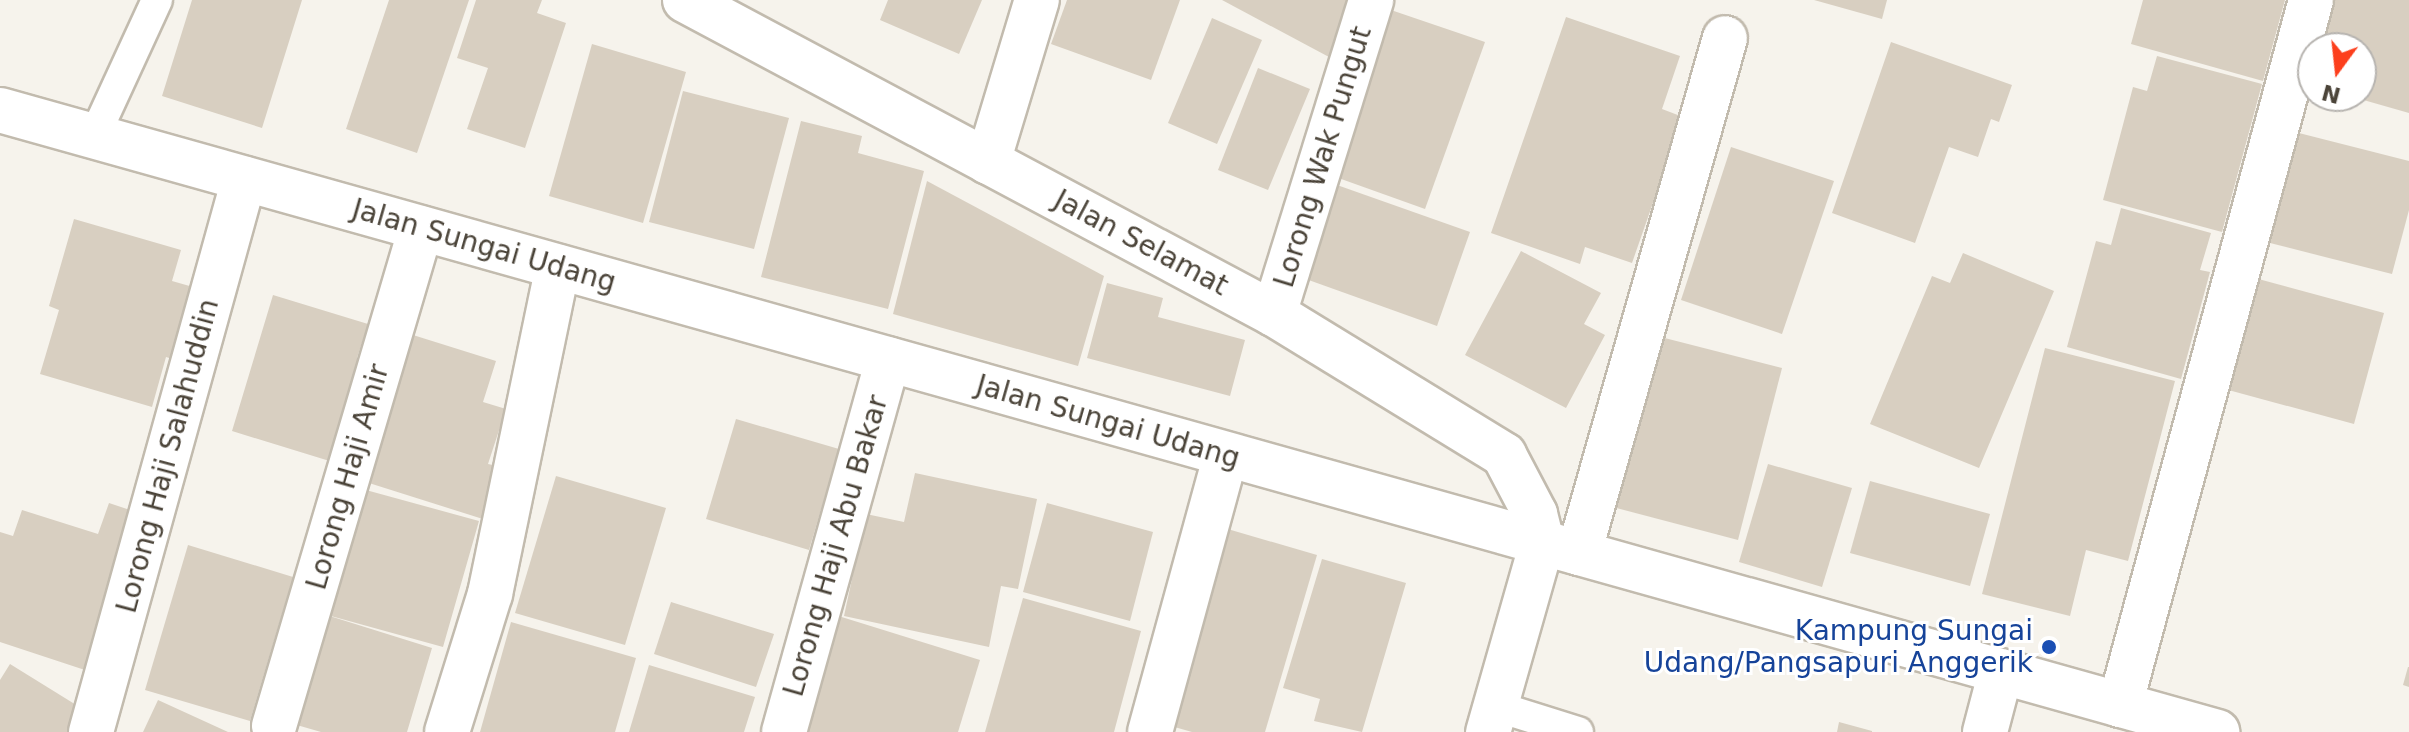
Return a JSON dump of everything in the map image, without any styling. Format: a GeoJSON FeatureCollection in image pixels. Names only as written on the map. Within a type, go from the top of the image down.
{"type":"FeatureCollection","features":[{"type":"Feature","properties":{"kind":"street","name":"Jalan Selamat"},"geometry":{"type":"LineString","coordinates":[[685,0],[1274,314],[1504,455],[1535,514],[1560,548]]}},
{"type":"Feature","properties":{"kind":"street"},"geometry":{"type":"LineString","coordinates":[[988,162],[1037,0]]}},
{"type":"Feature","properties":{"kind":"street","name":"Lorong Wak Pungut"},"geometry":{"type":"LineString","coordinates":[[1274,314],[1371,0]]}},
{"type":"Feature","properties":{"kind":"street"},"geometry":{"type":"LineString","coordinates":[[2120,705],[2311,0]]}},
{"type":"Feature","properties":{"kind":"street"},"geometry":{"type":"LineString","coordinates":[[1491,719],[1560,548],[1725,38]]}},
{"type":"Feature","properties":{"kind":"street","name":"Jalan Sungai Udang"},"geometry":{"type":"LineString","coordinates":[[0,110],[2217,732]]}},
{"type":"Feature","properties":{"kind":"street","name":"Lorong Haji Salahuddin"},"geometry":{"type":"LineString","coordinates":[[91,732],[244,179]]}},
{"type":"Feature","properties":{"kind":"street","name":"Lorong Haji Amir"},"geometry":{"type":"LineString","coordinates":[[274,726],[421,228]]}},
{"type":"Feature","properties":{"kind":"street"},"geometry":{"type":"LineString","coordinates":[[447,732],[490,594],[558,267]]}},
{"type":"Feature","properties":{"kind":"street","name":"Lorong Haji Abu Bakar"},"geometry":{"type":"LineString","coordinates":[[784,732],[888,359]]}},
{"type":"Feature","properties":{"kind":"street"},"geometry":{"type":"LineString","coordinates":[[1150,732],[1226,455]]}},
{"type":"Feature","properties":{"kind":"street"},"geometry":{"type":"LineString","coordinates":[[1985,732],[2001,671]]}},
{"type":"Feature","properties":{"kind":"lane"},"geometry":{"type":"LineString","coordinates":[[94,137],[157,0]]}},
{"type":"Feature","properties":{"kind":"lane"},"geometry":{"type":"LineString","coordinates":[[1491,719],[1578,732]]}},
{"type":"Feature","properties":{"kind":"building"},"geometry":{"type":"Polygon","coordinates":[[[192,0],[302,0],[262,128],[162,96],[192,0]]]}},
{"type":"Feature","properties":{"kind":"building"},"geometry":{"type":"Polygon","coordinates":[[[389,0],[469,0],[417,153],[346,129],[389,0]]]}},
{"type":"Feature","properties":{"kind":"building"},"geometry":{"type":"Polygon","coordinates":[[[476,0],[542,0],[537,13],[566,23],[525,148],[467,129],[488,68],[457,58],[476,0]]]}},
{"type":"Feature","properties":{"kind":"building"},"geometry":{"type":"Polygon","coordinates":[[[888,0],[982,0],[959,54],[880,20],[888,0]]]}},
{"type":"Feature","properties":{"kind":"building"},"geometry":{"type":"Polygon","coordinates":[[[1067,0],[1180,0],[1151,80],[1051,44],[1067,0]]]}},
{"type":"Feature","properties":{"kind":"building"},"geometry":{"type":"Polygon","coordinates":[[[1222,0],[1360,0],[1329,57],[1222,0]]]}},
{"type":"Feature","properties":{"kind":"building"},"geometry":{"type":"Polygon","coordinates":[[[1814,0],[1887,0],[1882,19],[1814,0]]]}},
{"type":"Feature","properties":{"kind":"building"},"geometry":{"type":"Polygon","coordinates":[[[2143,0],[2285,0],[2263,81],[2131,44],[2143,0]]]}},
{"type":"Feature","properties":{"kind":"building"},"geometry":{"type":"Polygon","coordinates":[[[2325,0],[2409,0],[2409,113],[2377,104],[2377,32],[2316,32],[2325,0]]]}},
{"type":"Feature","properties":{"kind":"building"},"geometry":{"type":"Polygon","coordinates":[[[1388,9],[1485,42],[1425,209],[1330,175],[1388,9]]]}},
{"type":"Feature","properties":{"kind":"building"},"geometry":{"type":"Polygon","coordinates":[[[1566,17],[1680,56],[1662,109],[1683,117],[1632,263],[1585,247],[1580,264],[1491,233],[1566,17]]]}},
{"type":"Feature","properties":{"kind":"building"},"geometry":{"type":"Polygon","coordinates":[[[1212,18],[1262,40],[1217,144],[1168,123],[1212,18]]]}},
{"type":"Feature","properties":{"kind":"building"},"geometry":{"type":"Polygon","coordinates":[[[1891,42],[2012,85],[1999,122],[1991,119],[1978,157],[1949,147],[1915,243],[1832,213],[1891,42]]]}},
{"type":"Feature","properties":{"kind":"building"},"geometry":{"type":"Polygon","coordinates":[[[592,44],[686,72],[643,223],[549,196],[592,44]]]}},
{"type":"Feature","properties":{"kind":"building"},"geometry":{"type":"Polygon","coordinates":[[[2157,56],[2262,84],[2222,232],[2103,200],[2133,87],[2147,91],[2157,56]]]}},
{"type":"Feature","properties":{"kind":"building"},"geometry":{"type":"Polygon","coordinates":[[[1258,68],[1310,89],[1268,190],[1218,170],[1258,68]]]}},
{"type":"Feature","properties":{"kind":"building"},"geometry":{"type":"Polygon","coordinates":[[[683,91],[789,118],[754,249],[649,222],[683,91]]]}},
{"type":"Feature","properties":{"kind":"building"},"geometry":{"type":"Polygon","coordinates":[[[801,121],[862,136],[858,153],[924,171],[888,309],[761,277],[801,121]]]}},
{"type":"Feature","properties":{"kind":"building"},"geometry":{"type":"Polygon","coordinates":[[[2291,131],[2409,161],[2409,210],[2392,274],[2262,241],[2291,131]]]}},
{"type":"Feature","properties":{"kind":"building"},"geometry":{"type":"Polygon","coordinates":[[[1731,147],[1834,181],[1782,334],[1681,300],[1731,147]]]}},
{"type":"Feature","properties":{"kind":"building"},"geometry":{"type":"Polygon","coordinates":[[[927,181],[1104,276],[1078,366],[893,314],[927,181]]]}},
{"type":"Feature","properties":{"kind":"building"},"geometry":{"type":"Polygon","coordinates":[[[1337,185],[1470,232],[1437,326],[1303,278],[1337,185]]]}},
{"type":"Feature","properties":{"kind":"building"},"geometry":{"type":"Polygon","coordinates":[[[2121,208],[2211,233],[2200,270],[2210,272],[2181,379],[2067,347],[2096,241],[2111,245],[2121,208]]]}},
{"type":"Feature","properties":{"kind":"building"},"geometry":{"type":"Polygon","coordinates":[[[74,219],[181,250],[172,281],[200,289],[179,361],[166,357],[152,407],[40,374],[59,310],[49,306],[74,219]]]}},
{"type":"Feature","properties":{"kind":"building"},"geometry":{"type":"Polygon","coordinates":[[[1521,251],[1601,293],[1584,324],[1605,335],[1566,408],[1465,355],[1521,251]]]}},
{"type":"Feature","properties":{"kind":"building"},"geometry":{"type":"Polygon","coordinates":[[[1963,253],[2054,291],[1979,468],[1870,424],[1932,276],[1950,283],[1963,253]]]}},
{"type":"Feature","properties":{"kind":"building"},"geometry":{"type":"Polygon","coordinates":[[[2251,277],[2384,313],[2354,424],[2221,388],[2251,277]]]}},
{"type":"Feature","properties":{"kind":"building"},"geometry":{"type":"Polygon","coordinates":[[[1107,283],[1163,298],[1158,317],[1245,340],[1230,396],[1087,358],[1107,283]]]}},
{"type":"Feature","properties":{"kind":"building"},"geometry":{"type":"Polygon","coordinates":[[[273,295],[368,324],[357,358],[380,365],[349,467],[232,431],[273,295]]]}},
{"type":"Feature","properties":{"kind":"building"},"geometry":{"type":"Polygon","coordinates":[[[1649,334],[1782,368],[1738,540],[1605,505],[1649,334]]]}},
{"type":"Feature","properties":{"kind":"building"},"geometry":{"type":"Polygon","coordinates":[[[413,335],[496,361],[483,402],[506,409],[488,464],[502,467],[486,520],[350,477],[378,445],[413,335]]]}},
{"type":"Feature","properties":{"kind":"building"},"geometry":{"type":"Polygon","coordinates":[[[2045,348],[2175,381],[2128,561],[2086,550],[2070,616],[1982,594],[2045,348]]]}},
{"type":"Feature","properties":{"kind":"building"},"geometry":{"type":"Polygon","coordinates":[[[736,419],[839,449],[809,550],[706,519],[736,419]]]}},
{"type":"Feature","properties":{"kind":"building"},"geometry":{"type":"Polygon","coordinates":[[[1768,464],[1852,488],[1822,587],[1739,562],[1768,464]]]}},
{"type":"Feature","properties":{"kind":"building"},"geometry":{"type":"Polygon","coordinates":[[[915,473],[1037,499],[1018,589],[1001,586],[989,647],[844,616],[866,514],[904,522],[915,473]]]}},
{"type":"Feature","properties":{"kind":"building"},"geometry":{"type":"Polygon","coordinates":[[[556,476],[666,508],[625,645],[515,613],[556,476]]]}},
{"type":"Feature","properties":{"kind":"building"},"geometry":{"type":"Polygon","coordinates":[[[1870,481],[1990,514],[1970,586],[1850,553],[1870,481]]]}},
{"type":"Feature","properties":{"kind":"building"},"geometry":{"type":"Polygon","coordinates":[[[344,484],[479,521],[443,647],[320,613],[432,648],[407,732],[321,732],[283,721],[344,484]]]}},
{"type":"Feature","properties":{"kind":"building"},"geometry":{"type":"Polygon","coordinates":[[[109,503],[148,516],[97,674],[0,642],[0,532],[13,536],[22,510],[98,534],[109,503]]]}},
{"type":"Feature","properties":{"kind":"building"},"geometry":{"type":"Polygon","coordinates":[[[1047,503],[1153,532],[1130,621],[1023,592],[1047,503]]]}},
{"type":"Feature","properties":{"kind":"building"},"geometry":{"type":"Polygon","coordinates":[[[1214,525],[1317,555],[1265,732],[1192,732],[1171,726],[1214,525]]]}},
{"type":"Feature","properties":{"kind":"building"},"geometry":{"type":"Polygon","coordinates":[[[188,545],[293,577],[250,721],[145,690],[188,545]]]}},
{"type":"Feature","properties":{"kind":"building"},"geometry":{"type":"Polygon","coordinates":[[[1322,559],[1406,583],[1362,732],[1314,721],[1320,699],[1283,688],[1322,559]]]}},
{"type":"Feature","properties":{"kind":"building"},"geometry":{"type":"Polygon","coordinates":[[[1023,598],[1141,631],[1114,732],[985,732],[1023,598]]]}},
{"type":"Feature","properties":{"kind":"building"},"geometry":{"type":"Polygon","coordinates":[[[671,602],[774,634],[756,687],[654,654],[671,602]]]}},
{"type":"Feature","properties":{"kind":"building"},"geometry":{"type":"Polygon","coordinates":[[[832,614],[980,660],[958,732],[795,732],[832,614]]]}},
{"type":"Feature","properties":{"kind":"building"},"geometry":{"type":"Polygon","coordinates":[[[511,622],[636,658],[615,732],[480,732],[511,622]]]}},
{"type":"Feature","properties":{"kind":"building"},"geometry":{"type":"Polygon","coordinates":[[[10,664],[94,716],[85,732],[0,732],[0,680],[10,664]]]}},
{"type":"Feature","properties":{"kind":"building"},"geometry":{"type":"Polygon","coordinates":[[[649,665],[755,697],[744,732],[629,732],[649,665]]]}},
{"type":"Feature","properties":{"kind":"building"},"geometry":{"type":"Polygon","coordinates":[[[2409,667],[2409,687],[2403,685],[2409,667]]]}},
{"type":"Feature","properties":{"kind":"building"},"geometry":{"type":"Polygon","coordinates":[[[158,700],[228,732],[143,732],[158,700]]]}},
{"type":"Feature","properties":{"kind":"building"},"geometry":{"type":"Polygon","coordinates":[[[1839,722],[1872,731],[1872,732],[1837,732],[1839,722]]]}},
{"type":"Feature","properties":{"kind":"place","name":"Kampung Sungai Udang/Pangsapuri Anggerik"},"geometry":{"type":"Point","coordinates":[2049,647]}}]}
